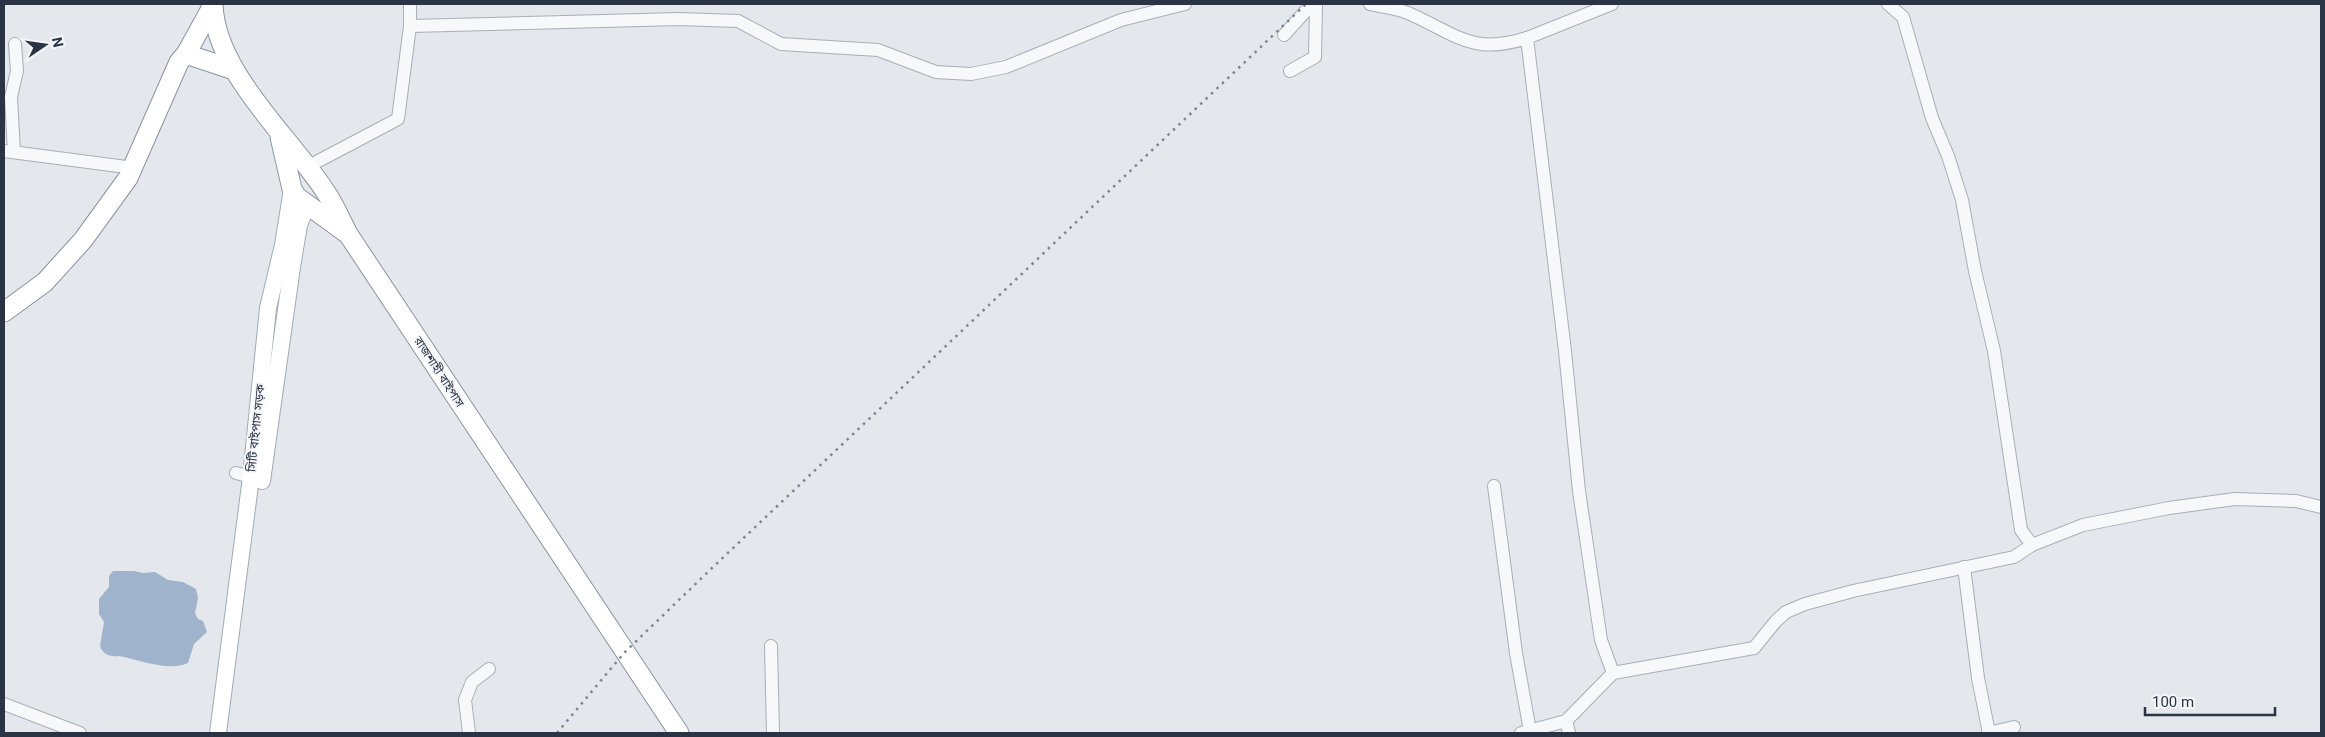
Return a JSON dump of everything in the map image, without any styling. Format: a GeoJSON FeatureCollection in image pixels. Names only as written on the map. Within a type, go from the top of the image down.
{"type":"FeatureCollection","features":[{"type":"Feature","properties":{"kind":"highway"},"geometry":{"type":"LineString","coordinates":[[4,312],[45,282],[83,240],[134,168],[179,62],[186,54],[213,4]]}},
{"type":"Feature","properties":{"kind":"highway","name":"রাজশাহী বাইপাস"},"geometry":{"type":"LineString","coordinates":[[213,4],[216,32],[234,70],[326,192],[348,234],[679,733]]}},
{"type":"Feature","properties":{"kind":"highway"},"geometry":{"type":"LineString","coordinates":[[186,54],[234,70]]}},
{"type":"Feature","properties":{"kind":"highway"},"geometry":{"type":"LineString","coordinates":[[4,325],[40,297],[99,240],[142,180],[189,66],[186,54]]}},
{"type":"Feature","properties":{"kind":"highway","name":"সিটি বাইপাস সড়ক"},"geometry":{"type":"LineString","coordinates":[[276,126],[286,157],[292,189]]}},
{"type":"Feature","properties":{"kind":"highway"},"geometry":{"type":"LineString","coordinates":[[292,189],[297,197],[308,206],[348,234]]}},
{"type":"Feature","properties":{"kind":"highway"},"geometry":{"type":"LineString","coordinates":[[308,206],[326,192]]}},
{"type":"Feature","properties":{"kind":"main road","name":"সিটি বাইপাস সড়ক"},"geometry":{"type":"LineString","coordinates":[[218,733],[244,474],[268,308],[283,245],[292,189]]}},
{"type":"Feature","properties":{"kind":"main road"},"geometry":{"type":"LineString","coordinates":[[229,733],[283,323],[299,226],[308,206]]}},
{"type":"Feature","properties":{"kind":"street"},"geometry":{"type":"LineString","coordinates":[[307,167],[398,119],[410,26],[410,4]]}},
{"type":"Feature","properties":{"kind":"street"},"geometry":{"type":"LineString","coordinates":[[410,26],[680,19],[738,20],[781,44],[878,50],[936,72],[971,74],[1006,67],[1121,20],[1185,4]]}},
{"type":"Feature","properties":{"kind":"street"},"geometry":{"type":"LineString","coordinates":[[1284,35],[1314,4]]}},
{"type":"Feature","properties":{"kind":"street"},"geometry":{"type":"LineString","coordinates":[[1290,71],[1315,57],[1314,4]]}},
{"type":"Feature","properties":{"kind":"street"},"geometry":{"type":"LineString","coordinates":[[1370,4],[1406,12],[1457,38],[1488,46],[1512,43],[1527,38],[1612,4]]}},
{"type":"Feature","properties":{"kind":"street"},"geometry":{"type":"LineString","coordinates":[[1888,4],[1903,17]]}},
{"type":"Feature","properties":{"kind":"street"},"geometry":{"type":"LineString","coordinates":[[1900,4],[1932,118],[1948,156],[1962,200],[1975,271],[1994,351],[2021,530],[2032,546]]}},
{"type":"Feature","properties":{"kind":"street"},"geometry":{"type":"LineString","coordinates":[[1527,38],[1581,500],[1601,640],[1613,673]]}},
{"type":"Feature","properties":{"kind":"street"},"geometry":{"type":"LineString","coordinates":[[15,44],[17,71],[11,97],[9,152],[134,168]]}},
{"type":"Feature","properties":{"kind":"street"},"geometry":{"type":"LineString","coordinates":[[1494,486],[1526,732],[1567,727],[1613,673],[1754,648],[1786,612],[1805,604],[1853,591],[2014,557],[2032,546],[2083,525],[2169,508],[2235,499],[2296,501],[2321,507]]}},
{"type":"Feature","properties":{"kind":"street"},"geometry":{"type":"LineString","coordinates":[[1964,568],[1978,678],[1989,733],[2014,727]]}},
{"type":"Feature","properties":{"kind":"street"},"geometry":{"type":"LineString","coordinates":[[771,646],[773,733]]}},
{"type":"Feature","properties":{"kind":"street"},"geometry":{"type":"LineString","coordinates":[[469,733],[465,700],[472,682],[489,669]]}},
{"type":"Feature","properties":{"kind":"street"},"geometry":{"type":"LineString","coordinates":[[4,704],[80,733]]}},
{"type":"Feature","properties":{"kind":"water"},"geometry":{"type":"Polygon","coordinates":[[[113,571],[155,572],[168,580],[183,582],[196,589],[198,598],[195,613],[198,619],[203,621],[207,632],[194,644],[188,663],[163,666],[119,656],[110,656],[103,652],[100,646],[104,622],[99,614],[99,599],[109,587],[109,576],[113,571]]]}},
{"type":"Feature","properties":{"kind":"railway"},"geometry":{"type":"LineString","coordinates":[[557,733],[624,653],[1306,4]]}}]}
